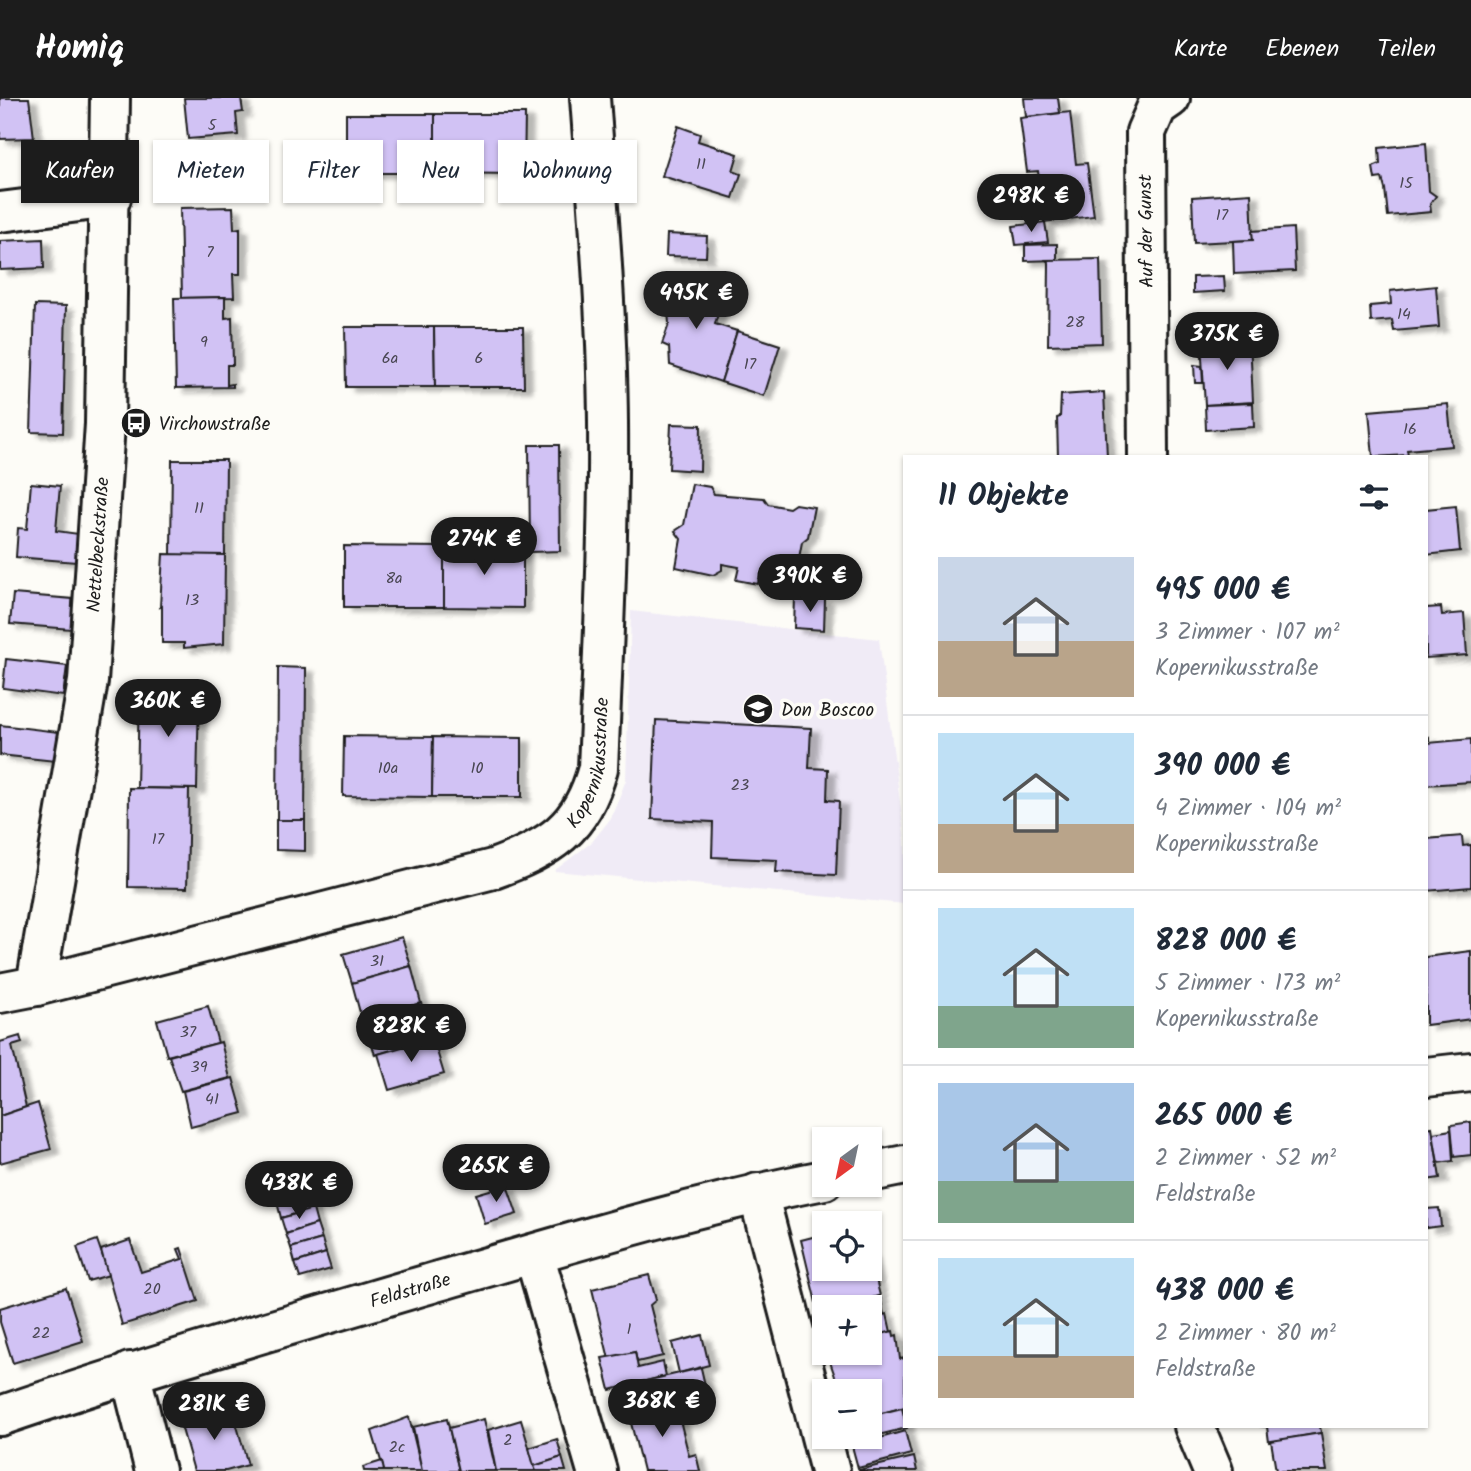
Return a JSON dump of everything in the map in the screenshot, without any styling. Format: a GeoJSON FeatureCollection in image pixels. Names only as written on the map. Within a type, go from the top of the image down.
{"type":"FeatureCollection","features":[{"type":"Feature","properties":{"kind":"street","name":"Nettelbeckstraße"},"geometry":{"type":"LineString","coordinates":[[110,98],[110,140]]}},
{"type":"Feature","properties":{"kind":"street","name":"Kopernikusstraße"},"geometry":{"type":"LineString","coordinates":[[18,990],[493,869],[552,842],[576,820],[591,797],[598,768],[606,566],[607,408],[601,245],[590,98]]}},
{"type":"Feature","properties":{"kind":"street","name":"Auf der Gunst"},"geometry":{"type":"LineString","coordinates":[[1148,455],[1146,132],[1157,107],[1170,98]]}},
{"type":"Feature","properties":{"kind":"street"},"geometry":{"type":"LineString","coordinates":[[0,212],[71,203]]}},
{"type":"Feature","properties":{"kind":"street","name":"Nettelbeckstraße"},"geometry":{"type":"LineString","coordinates":[[18,990],[88,681],[106,424],[111,203]]}},
{"type":"Feature","properties":{"kind":"street"},"geometry":{"type":"LineString","coordinates":[[1428,1077],[1471,1072]]}},
{"type":"Feature","properties":{"kind":"street"},"geometry":{"type":"LineString","coordinates":[[882,1170],[903,1165]]}},
{"type":"Feature","properties":{"kind":"street","name":"Feldstraße"},"geometry":{"type":"LineString","coordinates":[[0,1416],[130,1372],[534,1254],[758,1193],[812,1182]]}},
{"type":"Feature","properties":{"kind":"street"},"geometry":{"type":"LineString","coordinates":[[758,1193],[830,1471]]}},
{"type":"Feature","properties":{"kind":"street"},"geometry":{"type":"LineString","coordinates":[[534,1254],[597,1471]]}},
{"type":"Feature","properties":{"kind":"street"},"geometry":{"type":"LineString","coordinates":[[130,1372],[155,1471]]}},
{"type":"Feature","properties":{"kind":"street"},"geometry":{"type":"LineString","coordinates":[[1195,1428],[1213,1471]]}},
{"type":"Feature","properties":{"kind":"shaded area","name":"Don Boscoo"},"geometry":{"type":"Polygon","coordinates":[[[631,611],[879,639],[903,825],[903,904],[554,871],[592,842],[611,818],[626,780],[631,611]]]}},
{"type":"Feature","properties":{"kind":"building"},"geometry":{"type":"Polygon","coordinates":[[[0,98],[29,98],[34,138],[0,139],[0,98]]]}},
{"type":"Feature","properties":{"kind":"building"},"geometry":{"type":"Polygon","coordinates":[[[184,98],[241,98],[243,112],[236,113],[238,135],[188,139],[184,98]]]}},
{"type":"Feature","properties":{"kind":"building"},"geometry":{"type":"Polygon","coordinates":[[[1024,98],[1058,98],[1060,113],[1026,117],[1024,98]]]}},
{"type":"Feature","properties":{"kind":"building"},"geometry":{"type":"Polygon","coordinates":[[[1070,112],[1076,164],[1087,163],[1094,216],[1044,222],[1038,171],[1027,172],[1020,118],[1070,112]]]}},
{"type":"Feature","properties":{"kind":"building"},"geometry":{"type":"Polygon","coordinates":[[[346,114],[435,114],[435,140],[397,140],[397,173],[383,173],[383,140],[346,140],[346,114]]]}},
{"type":"Feature","properties":{"kind":"building"},"geometry":{"type":"Polygon","coordinates":[[[435,114],[525,114],[525,140],[498,140],[498,174],[484,174],[484,140],[435,140],[435,114]]]}},
{"type":"Feature","properties":{"kind":"building"},"geometry":{"type":"Polygon","coordinates":[[[678,126],[700,134],[698,141],[738,154],[733,171],[741,174],[733,198],[662,176],[678,126]]]}},
{"type":"Feature","properties":{"kind":"building"},"geometry":{"type":"Polygon","coordinates":[[[1426,143],[1429,191],[1436,196],[1430,204],[1431,212],[1388,216],[1382,178],[1375,179],[1373,167],[1380,164],[1379,148],[1426,143]]]}},
{"type":"Feature","properties":{"kind":"building"},"geometry":{"type":"Polygon","coordinates":[[[1251,193],[1253,240],[1194,243],[1192,197],[1251,193]]]}},
{"type":"Feature","properties":{"kind":"building"},"geometry":{"type":"Polygon","coordinates":[[[233,207],[234,229],[240,228],[240,274],[233,274],[234,297],[182,298],[180,208],[233,207]]]}},
{"type":"Feature","properties":{"kind":"building"},"geometry":{"type":"Polygon","coordinates":[[[1045,222],[1048,242],[1016,245],[1013,226],[1045,222]]]}},
{"type":"Feature","properties":{"kind":"building"},"geometry":{"type":"Polygon","coordinates":[[[1293,228],[1295,271],[1234,274],[1233,241],[1253,240],[1252,231],[1293,228]]]}},
{"type":"Feature","properties":{"kind":"building"},"geometry":{"type":"Polygon","coordinates":[[[667,234],[707,236],[706,257],[666,256],[667,234]]]}},
{"type":"Feature","properties":{"kind":"building"},"geometry":{"type":"Polygon","coordinates":[[[43,239],[44,268],[0,270],[0,241],[43,239]]]}},
{"type":"Feature","properties":{"kind":"building"},"geometry":{"type":"Polygon","coordinates":[[[1057,244],[1057,260],[1025,261],[1025,245],[1057,244]]]}},
{"type":"Feature","properties":{"kind":"building"},"geometry":{"type":"Polygon","coordinates":[[[1100,259],[1102,343],[1048,345],[1049,263],[1046,260],[1100,259]]]}},
{"type":"Feature","properties":{"kind":"building"},"geometry":{"type":"Polygon","coordinates":[[[690,274],[695,285],[703,287],[700,296],[721,303],[715,324],[737,331],[721,382],[670,365],[669,347],[662,344],[669,324],[668,311],[662,309],[673,277],[680,280],[690,274]]]}},
{"type":"Feature","properties":{"kind":"building"},"geometry":{"type":"Polygon","coordinates":[[[1224,276],[1225,291],[1193,293],[1193,277],[1224,276]]]}},
{"type":"Feature","properties":{"kind":"building"},"geometry":{"type":"Polygon","coordinates":[[[1436,286],[1439,327],[1394,331],[1392,320],[1371,322],[1370,306],[1391,304],[1390,291],[1436,286]]]}},
{"type":"Feature","properties":{"kind":"building"},"geometry":{"type":"Polygon","coordinates":[[[225,297],[225,318],[232,317],[233,365],[227,365],[227,385],[233,384],[233,387],[176,388],[174,298],[225,297]]]}},
{"type":"Feature","properties":{"kind":"building"},"geometry":{"type":"Polygon","coordinates":[[[35,305],[66,306],[63,433],[31,432],[35,305]]]}},
{"type":"Feature","properties":{"kind":"building"},"geometry":{"type":"Polygon","coordinates":[[[1247,322],[1249,339],[1224,341],[1223,323],[1247,322]]]}},
{"type":"Feature","properties":{"kind":"building"},"geometry":{"type":"Polygon","coordinates":[[[345,327],[434,327],[435,387],[346,387],[345,327]]]}},
{"type":"Feature","properties":{"kind":"building"},"geometry":{"type":"Polygon","coordinates":[[[434,327],[523,327],[524,387],[435,387],[434,327]]]}},
{"type":"Feature","properties":{"kind":"building"},"geometry":{"type":"Polygon","coordinates":[[[737,331],[780,345],[764,396],[721,382],[737,331]]]}},
{"type":"Feature","properties":{"kind":"building"},"geometry":{"type":"Polygon","coordinates":[[[1250,339],[1253,402],[1205,405],[1201,342],[1250,339]]]}},
{"type":"Feature","properties":{"kind":"building"},"geometry":{"type":"Polygon","coordinates":[[[1194,365],[1202,366],[1203,383],[1195,383],[1194,365]]]}},
{"type":"Feature","properties":{"kind":"building"},"geometry":{"type":"Polygon","coordinates":[[[1104,392],[1107,455],[1058,455],[1057,418],[1060,417],[1061,395],[1104,392]]]}},
{"type":"Feature","properties":{"kind":"building"},"geometry":{"type":"Polygon","coordinates":[[[1253,403],[1254,427],[1206,430],[1205,405],[1253,403]]]}},
{"type":"Feature","properties":{"kind":"building"},"geometry":{"type":"Polygon","coordinates":[[[1448,404],[1452,446],[1407,450],[1408,455],[1373,455],[1369,411],[1448,404]]]}},
{"type":"Feature","properties":{"kind":"building"},"geometry":{"type":"Polygon","coordinates":[[[671,424],[701,425],[700,471],[669,469],[671,424]]]}},
{"type":"Feature","properties":{"kind":"building"},"geometry":{"type":"Polygon","coordinates":[[[529,445],[559,445],[560,551],[530,552],[529,445]]]}},
{"type":"Feature","properties":{"kind":"building"},"geometry":{"type":"Polygon","coordinates":[[[172,460],[226,460],[225,555],[171,555],[172,460]]]}},
{"type":"Feature","properties":{"kind":"building"},"geometry":{"type":"Polygon","coordinates":[[[31,483],[60,486],[56,531],[79,534],[76,562],[16,557],[18,528],[27,529],[31,483]]]}},
{"type":"Feature","properties":{"kind":"building"},"geometry":{"type":"Polygon","coordinates":[[[692,484],[710,487],[714,494],[764,498],[768,504],[789,508],[795,504],[814,507],[808,537],[802,542],[799,558],[803,564],[801,573],[795,577],[793,586],[759,579],[758,584],[736,580],[739,567],[722,564],[722,570],[713,575],[676,567],[681,539],[675,531],[684,525],[692,484]]]}},
{"type":"Feature","properties":{"kind":"building"},"geometry":{"type":"Polygon","coordinates":[[[1456,506],[1460,551],[1428,555],[1428,509],[1456,506]]]}},
{"type":"Feature","properties":{"kind":"building"},"geometry":{"type":"Polygon","coordinates":[[[344,546],[444,547],[444,607],[344,607],[344,546]]]}},
{"type":"Feature","properties":{"kind":"building"},"geometry":{"type":"Polygon","coordinates":[[[523,546],[523,608],[444,607],[444,547],[523,546]]]}},
{"type":"Feature","properties":{"kind":"building"},"geometry":{"type":"Polygon","coordinates":[[[163,554],[225,555],[224,644],[184,648],[184,643],[162,643],[162,606],[160,607],[163,554]]]}},
{"type":"Feature","properties":{"kind":"building"},"geometry":{"type":"Polygon","coordinates":[[[13,594],[73,599],[71,629],[10,624],[13,594]]]}},
{"type":"Feature","properties":{"kind":"building"},"geometry":{"type":"Polygon","coordinates":[[[795,597],[825,599],[824,630],[794,628],[795,597]]]}},
{"type":"Feature","properties":{"kind":"building"},"geometry":{"type":"Polygon","coordinates":[[[1441,607],[1442,615],[1464,613],[1467,655],[1428,658],[1428,608],[1441,607]]]}},
{"type":"Feature","properties":{"kind":"building"},"geometry":{"type":"Polygon","coordinates":[[[6,659],[67,666],[63,696],[3,688],[6,659]]]}},
{"type":"Feature","properties":{"kind":"building"},"geometry":{"type":"Polygon","coordinates":[[[278,667],[306,668],[305,820],[277,820],[278,667]]]}},
{"type":"Feature","properties":{"kind":"building"},"geometry":{"type":"Polygon","coordinates":[[[139,689],[199,691],[197,789],[137,788],[139,689]]]}},
{"type":"Feature","properties":{"kind":"building"},"geometry":{"type":"Polygon","coordinates":[[[656,720],[811,728],[809,768],[828,769],[827,800],[839,801],[836,875],[776,872],[777,860],[712,857],[713,822],[652,819],[656,720]]]}},
{"type":"Feature","properties":{"kind":"building"},"geometry":{"type":"Polygon","coordinates":[[[0,725],[59,732],[55,761],[0,755],[0,725]]]}},
{"type":"Feature","properties":{"kind":"building"},"geometry":{"type":"Polygon","coordinates":[[[344,736],[433,737],[432,797],[343,796],[344,736]]]}},
{"type":"Feature","properties":{"kind":"building"},"geometry":{"type":"Polygon","coordinates":[[[433,737],[522,738],[522,797],[432,797],[433,737]]]}},
{"type":"Feature","properties":{"kind":"building"},"geometry":{"type":"Polygon","coordinates":[[[1428,737],[1429,743],[1471,739],[1471,782],[1428,785],[1428,737]]]}},
{"type":"Feature","properties":{"kind":"building"},"geometry":{"type":"Polygon","coordinates":[[[129,788],[189,789],[187,888],[128,887],[129,788]]]}},
{"type":"Feature","properties":{"kind":"building"},"geometry":{"type":"Polygon","coordinates":[[[276,820],[305,820],[305,851],[276,850],[276,820]]]}},
{"type":"Feature","properties":{"kind":"building"},"geometry":{"type":"Polygon","coordinates":[[[1462,836],[1463,846],[1471,845],[1471,887],[1428,891],[1428,839],[1462,836]]]}},
{"type":"Feature","properties":{"kind":"building"},"geometry":{"type":"Polygon","coordinates":[[[402,937],[411,966],[352,983],[343,954],[402,937]]]}},
{"type":"Feature","properties":{"kind":"building"},"geometry":{"type":"Polygon","coordinates":[[[1471,951],[1471,1019],[1428,1025],[1428,957],[1471,951]]]}},
{"type":"Feature","properties":{"kind":"building"},"geometry":{"type":"Polygon","coordinates":[[[411,966],[421,1003],[362,1020],[352,983],[411,966]]]}},
{"type":"Feature","properties":{"kind":"building"},"geometry":{"type":"Polygon","coordinates":[[[421,1003],[432,1039],[375,1055],[365,1019],[421,1003]]]}},
{"type":"Feature","properties":{"kind":"building"},"geometry":{"type":"Polygon","coordinates":[[[208,1006],[218,1043],[167,1056],[157,1020],[208,1006]]]}},
{"type":"Feature","properties":{"kind":"building"},"geometry":{"type":"Polygon","coordinates":[[[20,1036],[22,1043],[12,1046],[26,1107],[0,1116],[0,1042],[20,1036]]]}},
{"type":"Feature","properties":{"kind":"building"},"geometry":{"type":"Polygon","coordinates":[[[433,1038],[444,1074],[389,1090],[378,1054],[433,1038]]]}},
{"type":"Feature","properties":{"kind":"building"},"geometry":{"type":"Polygon","coordinates":[[[221,1042],[230,1078],[181,1091],[169,1056],[221,1042]]]}},
{"type":"Feature","properties":{"kind":"building"},"geometry":{"type":"Polygon","coordinates":[[[233,1078],[243,1113],[191,1127],[183,1091],[233,1078]]]}},
{"type":"Feature","properties":{"kind":"building"},"geometry":{"type":"Polygon","coordinates":[[[38,1103],[51,1149],[0,1163],[0,1116],[38,1103]]]}},
{"type":"Feature","properties":{"kind":"building"},"geometry":{"type":"Polygon","coordinates":[[[1471,1122],[1471,1155],[1454,1157],[1451,1125],[1471,1122]]]}},
{"type":"Feature","properties":{"kind":"building"},"geometry":{"type":"Polygon","coordinates":[[[1432,1127],[1440,1178],[1428,1180],[1428,1128],[1432,1127]]]}},
{"type":"Feature","properties":{"kind":"building"},"geometry":{"type":"Polygon","coordinates":[[[1451,1130],[1453,1161],[1438,1163],[1433,1133],[1451,1130]]]}},
{"type":"Feature","properties":{"kind":"building"},"geometry":{"type":"Polygon","coordinates":[[[507,1185],[517,1214],[485,1224],[476,1194],[507,1185]]]}},
{"type":"Feature","properties":{"kind":"building"},"geometry":{"type":"Polygon","coordinates":[[[308,1193],[313,1209],[281,1218],[277,1202],[308,1193]]]}},
{"type":"Feature","properties":{"kind":"building"},"geometry":{"type":"Polygon","coordinates":[[[1439,1208],[1441,1226],[1428,1228],[1428,1209],[1439,1208]]]}},
{"type":"Feature","properties":{"kind":"building"},"geometry":{"type":"Polygon","coordinates":[[[313,1209],[317,1224],[286,1234],[281,1218],[313,1209]]]}},
{"type":"Feature","properties":{"kind":"building"},"geometry":{"type":"Polygon","coordinates":[[[317,1224],[322,1239],[291,1248],[286,1234],[317,1224]]]}},
{"type":"Feature","properties":{"kind":"building"},"geometry":{"type":"Polygon","coordinates":[[[812,1237],[812,1281],[877,1281],[880,1295],[814,1295],[801,1240],[812,1237]]]}},
{"type":"Feature","properties":{"kind":"building"},"geometry":{"type":"Polygon","coordinates":[[[322,1239],[326,1253],[295,1263],[291,1248],[322,1239]]]}},
{"type":"Feature","properties":{"kind":"building"},"geometry":{"type":"Polygon","coordinates":[[[97,1240],[109,1275],[88,1281],[77,1247],[97,1240]]]}},
{"type":"Feature","properties":{"kind":"building"},"geometry":{"type":"Polygon","coordinates":[[[130,1240],[141,1272],[182,1259],[178,1249],[181,1248],[198,1301],[122,1325],[101,1250],[130,1240]]]}},
{"type":"Feature","properties":{"kind":"building"},"geometry":{"type":"Polygon","coordinates":[[[326,1253],[331,1269],[300,1278],[295,1263],[326,1253]]]}},
{"type":"Feature","properties":{"kind":"building"},"geometry":{"type":"Polygon","coordinates":[[[649,1275],[656,1300],[650,1305],[663,1356],[637,1362],[635,1352],[609,1359],[592,1289],[649,1275]]]}},
{"type":"Feature","properties":{"kind":"building"},"geometry":{"type":"Polygon","coordinates":[[[66,1288],[83,1341],[13,1363],[0,1322],[0,1308],[66,1288]]]}},
{"type":"Feature","properties":{"kind":"building"},"geometry":{"type":"Polygon","coordinates":[[[887,1314],[891,1332],[882,1334],[882,1315],[887,1314]]]}},
{"type":"Feature","properties":{"kind":"building"},"geometry":{"type":"Polygon","coordinates":[[[893,1331],[894,1336],[897,1335],[900,1359],[903,1358],[903,1408],[882,1413],[882,1379],[836,1379],[831,1365],[882,1365],[882,1334],[893,1331]]]}},
{"type":"Feature","properties":{"kind":"building"},"geometry":{"type":"Polygon","coordinates":[[[702,1335],[709,1365],[679,1373],[672,1343],[702,1335]]]}},
{"type":"Feature","properties":{"kind":"building"},"geometry":{"type":"Polygon","coordinates":[[[635,1352],[638,1368],[663,1362],[666,1376],[610,1390],[602,1358],[635,1352]]]}},
{"type":"Feature","properties":{"kind":"building"},"geometry":{"type":"Polygon","coordinates":[[[701,1368],[707,1394],[643,1407],[637,1383],[701,1368]]]}},
{"type":"Feature","properties":{"kind":"building"},"geometry":{"type":"Polygon","coordinates":[[[675,1400],[689,1456],[696,1454],[700,1471],[643,1471],[628,1411],[675,1400]]]}},
{"type":"Feature","properties":{"kind":"building"},"geometry":{"type":"Polygon","coordinates":[[[232,1408],[248,1465],[226,1471],[194,1471],[180,1422],[232,1408]]]}},
{"type":"Feature","properties":{"kind":"building"},"geometry":{"type":"Polygon","coordinates":[[[902,1408],[903,1428],[907,1428],[882,1434],[882,1413],[902,1408]]]}},
{"type":"Feature","properties":{"kind":"building"},"geometry":{"type":"Polygon","coordinates":[[[409,1417],[422,1471],[384,1471],[372,1431],[409,1417]]]}},
{"type":"Feature","properties":{"kind":"building"},"geometry":{"type":"Polygon","coordinates":[[[447,1419],[459,1471],[422,1471],[413,1427],[447,1419]]]}},
{"type":"Feature","properties":{"kind":"building"},"geometry":{"type":"Polygon","coordinates":[[[484,1419],[496,1471],[459,1471],[449,1428],[484,1419]]]}},
{"type":"Feature","properties":{"kind":"building"},"geometry":{"type":"Polygon","coordinates":[[[521,1420],[536,1471],[496,1471],[488,1430],[521,1420]]]}},
{"type":"Feature","properties":{"kind":"building"},"geometry":{"type":"Polygon","coordinates":[[[1267,1428],[1320,1428],[1321,1433],[1269,1442],[1267,1428]]]}},
{"type":"Feature","properties":{"kind":"building"},"geometry":{"type":"Polygon","coordinates":[[[905,1431],[911,1454],[858,1468],[853,1449],[882,1449],[882,1438],[905,1431]]]}},
{"type":"Feature","properties":{"kind":"building"},"geometry":{"type":"Polygon","coordinates":[[[1321,1433],[1327,1471],[1276,1471],[1271,1441],[1321,1433]]]}},
{"type":"Feature","properties":{"kind":"building"},"geometry":{"type":"Polygon","coordinates":[[[557,1439],[562,1457],[534,1466],[529,1448],[557,1439]]]}},
{"type":"Feature","properties":{"kind":"building"},"geometry":{"type":"Polygon","coordinates":[[[562,1457],[566,1471],[536,1471],[534,1466],[562,1457]]]}},
{"type":"Feature","properties":{"kind":"building"},"geometry":{"type":"Polygon","coordinates":[[[914,1457],[917,1471],[859,1471],[859,1470],[914,1457]]]}},
{"type":"Feature","properties":{"kind":"building"},"geometry":{"type":"Polygon","coordinates":[[[382,1461],[384,1471],[364,1471],[363,1467],[382,1461]]]}},
{"type":"Feature","properties":{"kind":"place","name":"Virchowstraße"},"geometry":{"type":"Point","coordinates":[136,423]}},
{"type":"Feature","properties":{"kind":"place","name":"Don Boscoo"},"geometry":{"type":"Point","coordinates":[758,709]}}]}
